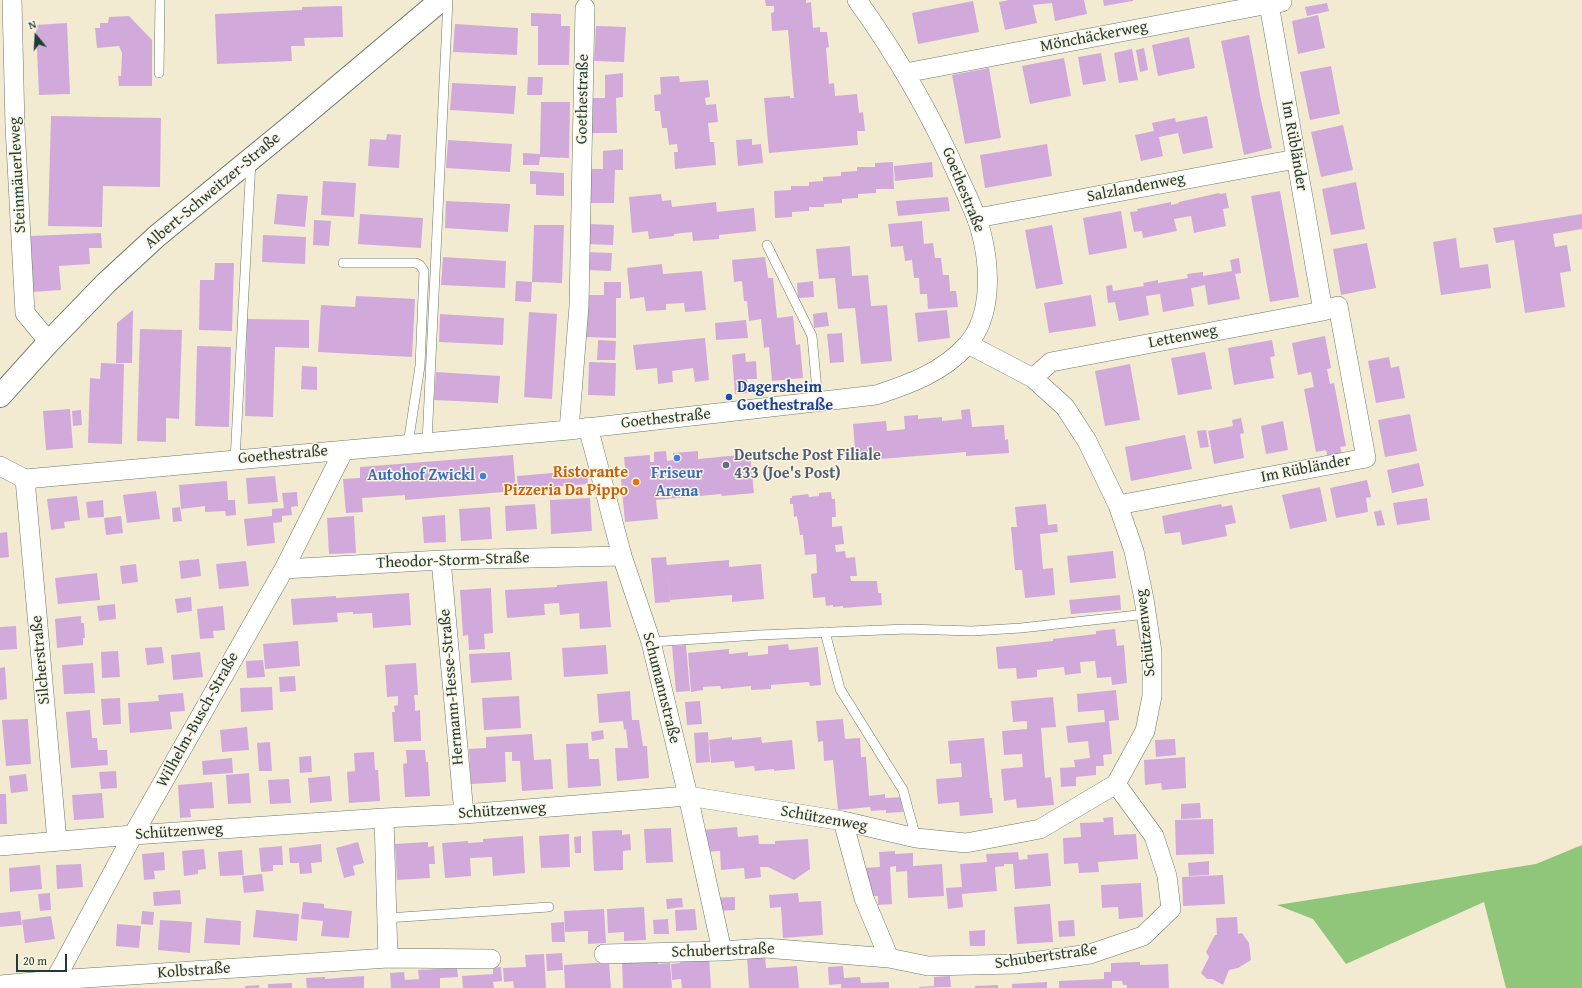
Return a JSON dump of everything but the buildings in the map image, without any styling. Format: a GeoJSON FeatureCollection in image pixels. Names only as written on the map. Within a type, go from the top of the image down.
{"type":"FeatureCollection","features":[{"type":"Feature","properties":{"kind":"street","name":"Steinmäuerleweg"},"geometry":{"type":"LineString","coordinates":[[12,0],[7,127],[25,313],[49,342]]}},
{"type":"Feature","properties":{"kind":"street","name":"Albert-Schweitzer-Straße"},"geometry":{"type":"LineString","coordinates":[[0,396],[49,342],[106,283],[157,236],[252,159],[441,0]]}},
{"type":"Feature","properties":{"kind":"street","name":"Goethestraße"},"geometry":{"type":"LineString","coordinates":[[25,479],[569,430],[876,395],[906,386],[931,373],[949,362],[968,344],[979,325],[985,305],[988,278],[985,251],[977,218],[943,141],[905,72],[857,0]]}},
{"type":"Feature","properties":{"kind":"street","name":"Mönchäckerweg"},"geometry":{"type":"LineString","coordinates":[[905,72],[1278,2]]}},
{"type":"Feature","properties":{"kind":"street","name":"Im Rübländer"},"geometry":{"type":"LineString","coordinates":[[1118,505],[1366,458],[1296,159],[1278,2]]}},
{"type":"Feature","properties":{"kind":"street","name":"Goethestraße"},"geometry":{"type":"LineString","coordinates":[[569,430],[579,306],[585,8]]}},
{"type":"Feature","properties":{"kind":"street","name":"Salzlandenweg"},"geometry":{"type":"LineString","coordinates":[[977,218],[1296,159]]}},
{"type":"Feature","properties":{"kind":"street","name":"Lettenweg"},"geometry":{"type":"LineString","coordinates":[[1033,378],[1051,362],[1331,308]]}},
{"type":"Feature","properties":{"kind":"street","name":"Schützenweg"},"geometry":{"type":"LineString","coordinates":[[0,846],[133,835],[464,814],[688,796],[843,821],[916,838],[966,843],[1040,829],[1116,784],[1145,731],[1152,696],[1152,652],[1147,614],[1134,551],[1118,505],[1087,441],[1065,407],[1033,378],[968,344]]}},
{"type":"Feature","properties":{"kind":"street","name":"Schumannstraße"},"geometry":{"type":"LineString","coordinates":[[588,428],[622,556],[651,642],[688,796],[722,951]]}},
{"type":"Feature","properties":{"kind":"street","name":"Wilhelm-Busch-Straße"},"geometry":{"type":"LineString","coordinates":[[51,984],[133,835],[284,569],[344,450]]}},
{"type":"Feature","properties":{"kind":"street"},"geometry":{"type":"LineString","coordinates":[[0,466],[25,479]]}},
{"type":"Feature","properties":{"kind":"street","name":"Silcherstraße"},"geometry":{"type":"LineString","coordinates":[[25,479],[56,841]]}},
{"type":"Feature","properties":{"kind":"street","name":"Theodor-Storm-Straße"},"geometry":{"type":"LineString","coordinates":[[284,569],[441,560],[622,556]]}},
{"type":"Feature","properties":{"kind":"street","name":"Hermann-Hesse-Straße"},"geometry":{"type":"LineString","coordinates":[[441,560],[464,814]]}},
{"type":"Feature","properties":{"kind":"street","name":"Schubertstraße"},"geometry":{"type":"LineString","coordinates":[[604,954],[722,951],[765,948],[889,958],[928,966],[1016,964],[1090,954],[1143,936],[1171,909],[1167,876],[1154,836],[1116,784]]}},
{"type":"Feature","properties":{"kind":"street"},"geometry":{"type":"LineString","coordinates":[[384,818],[388,958]]}},
{"type":"Feature","properties":{"kind":"street"},"geometry":{"type":"LineString","coordinates":[[843,821],[864,898],[889,958]]}},
{"type":"Feature","properties":{"kind":"street","name":"Kolbstraße"},"geometry":{"type":"LineString","coordinates":[[0,985],[51,984],[388,958],[491,960]]}},
{"type":"Feature","properties":{"kind":"lane"},"geometry":{"type":"LineString","coordinates":[[159,73],[160,0]]}},
{"type":"Feature","properties":{"kind":"lane"},"geometry":{"type":"LineString","coordinates":[[427,442],[448,0]]}},
{"type":"Feature","properties":{"kind":"lane"},"geometry":{"type":"LineString","coordinates":[[235,460],[252,159]]}},
{"type":"Feature","properties":{"kind":"lane"},"geometry":{"type":"LineString","coordinates":[[767,245],[812,336],[818,401]]}},
{"type":"Feature","properties":{"kind":"lane"},"geometry":{"type":"LineString","coordinates":[[343,263],[416,262],[424,271],[420,366],[408,444]]}},
{"type":"Feature","properties":{"kind":"lane"},"geometry":{"type":"LineString","coordinates":[[651,642],[907,629],[986,630],[1021,628],[1147,614]]}},
{"type":"Feature","properties":{"kind":"lane"},"geometry":{"type":"LineString","coordinates":[[825,632],[840,689],[903,790],[916,838]]}},
{"type":"Feature","properties":{"kind":"lane"},"geometry":{"type":"LineString","coordinates":[[387,918],[549,907]]}},
{"type":"Feature","properties":{"kind":"green space"},"geometry":{"type":"Polygon","coordinates":[[[1582,845],[1582,988],[1506,988],[1484,902],[1346,964],[1313,919],[1277,905],[1536,864],[1582,845]]]}},
{"type":"Feature","properties":{"kind":"place","name":"Dagersheim Goethestraße"},"geometry":{"type":"Point","coordinates":[729,397]}},
{"type":"Feature","properties":{"kind":"place","name":"Friseur Arena"},"geometry":{"type":"Point","coordinates":[677,458]}},
{"type":"Feature","properties":{"kind":"place","name":"Deutsche Post Filiale 433 (Joe's Post)"},"geometry":{"type":"Point","coordinates":[726,465]}},
{"type":"Feature","properties":{"kind":"place","name":"Autohof Zwickl"},"geometry":{"type":"Point","coordinates":[483,476]}},
{"type":"Feature","properties":{"kind":"place","name":"Ristorante Pizzeria Da Pippo"},"geometry":{"type":"Point","coordinates":[636,482]}}]}
